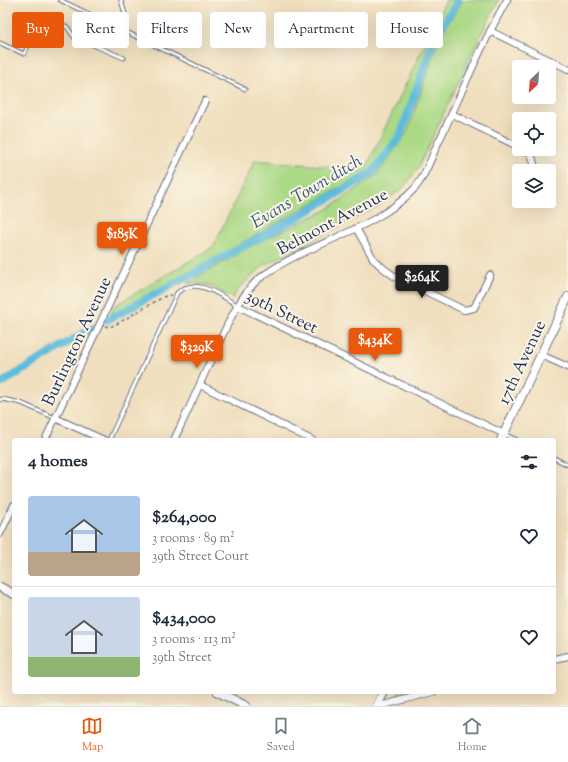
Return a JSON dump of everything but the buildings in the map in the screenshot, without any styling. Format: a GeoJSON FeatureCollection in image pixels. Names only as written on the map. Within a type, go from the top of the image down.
{"type":"FeatureCollection","features":[{"type":"Feature","properties":{"kind":"main road","name":"17th Avenue"},"geometry":{"type":"LineString","coordinates":[[503,437],[568,297]]}},
{"type":"Feature","properties":{"kind":"main road"},"geometry":{"type":"LineString","coordinates":[[0,587],[12,593]]}},
{"type":"Feature","properties":{"kind":"main road"},"geometry":{"type":"LineString","coordinates":[[222,694],[246,706]]}},
{"type":"Feature","properties":{"kind":"main road"},"geometry":{"type":"LineString","coordinates":[[377,706],[383,694]]}},
{"type":"Feature","properties":{"kind":"street","name":"Belmont Avenue"},"geometry":{"type":"LineString","coordinates":[[175,438],[238,306],[250,288],[259,279],[276,267],[356,228],[381,214],[404,199],[417,186],[490,31],[507,0]]}},
{"type":"Feature","properties":{"kind":"street"},"geometry":{"type":"LineString","coordinates":[[490,31],[568,69]]}},
{"type":"Feature","properties":{"kind":"street","name":"Burlington Avenue"},"geometry":{"type":"LineString","coordinates":[[46,438],[204,101]]}},
{"type":"Feature","properties":{"kind":"street"},"geometry":{"type":"LineString","coordinates":[[452,114],[512,144]]}},
{"type":"Feature","properties":{"kind":"street"},"geometry":{"type":"LineString","coordinates":[[356,228],[374,260],[383,268],[394,276],[464,310],[474,308],[490,275]]}},
{"type":"Feature","properties":{"kind":"street","name":"39th Street"},"geometry":{"type":"LineString","coordinates":[[238,306],[503,437]]}},
{"type":"Feature","properties":{"kind":"street"},"geometry":{"type":"LineString","coordinates":[[541,355],[568,367]]}},
{"type":"Feature","properties":{"kind":"street"},"geometry":{"type":"LineString","coordinates":[[200,385],[308,438]]}},
{"type":"Feature","properties":{"kind":"street"},"geometry":{"type":"LineString","coordinates":[[55,418],[100,438]]}},
{"type":"Feature","properties":{"kind":"street"},"geometry":{"type":"LineString","coordinates":[[0,534],[12,509]]}},
{"type":"Feature","properties":{"kind":"street"},"geometry":{"type":"LineString","coordinates":[[556,659],[568,656]]}},
{"type":"Feature","properties":{"kind":"street"},"geometry":{"type":"LineString","coordinates":[[380,706],[425,694]]}},
{"type":"Feature","properties":{"kind":"lane"},"geometry":{"type":"LineString","coordinates":[[60,0],[85,12]]}},
{"type":"Feature","properties":{"kind":"lane"},"geometry":{"type":"LineString","coordinates":[[121,0],[124,12]]}},
{"type":"Feature","properties":{"kind":"lane"},"geometry":{"type":"LineString","coordinates":[[0,43],[24,54],[42,16],[68,27],[74,36],[124,58]]}},
{"type":"Feature","properties":{"kind":"lane"},"geometry":{"type":"LineString","coordinates":[[129,33],[245,89]]}},
{"type":"Feature","properties":{"kind":"lane","name":"39th Street"},"geometry":{"type":"LineString","coordinates":[[177,293],[186,287],[203,287],[238,306]]}},
{"type":"Feature","properties":{"kind":"lane"},"geometry":{"type":"LineString","coordinates":[[110,438],[177,293]]}},
{"type":"Feature","properties":{"kind":"lane"},"geometry":{"type":"LineString","coordinates":[[0,400],[2,399],[21,403],[55,418]]}},
{"type":"Feature","properties":{"kind":"lane"},"geometry":{"type":"LineString","coordinates":[[556,459],[568,464]]}},
{"type":"Feature","properties":{"kind":"path"},"geometry":{"type":"LineString","coordinates":[[100,324],[109,327],[115,326],[163,297],[177,293]]}},
{"type":"Feature","properties":{"kind":"green space"},"geometry":{"type":"Polygon","coordinates":[[[446,0],[456,0],[443,22],[443,12],[440,12],[446,0]]]}},
{"type":"Feature","properties":{"kind":"green space"},"geometry":{"type":"Polygon","coordinates":[[[463,0],[499,0],[486,24],[418,168],[403,188],[380,205],[263,266],[238,289],[233,298],[208,285],[187,283],[255,244],[326,210],[377,175],[407,132],[436,48],[443,48],[443,32],[463,0]]]}},
{"type":"Feature","properties":{"kind":"green space"},"geometry":{"type":"Polygon","coordinates":[[[423,48],[429,48],[398,134],[369,171],[203,265],[109,316],[114,306],[213,247],[255,160],[365,170],[423,48]]]}},
{"type":"Feature","properties":{"kind":"green space"},"geometry":{"type":"Polygon","coordinates":[[[398,694],[411,694],[396,698],[398,694]]]}},
{"type":"Feature","properties":{"kind":"waterway","name":"Evans Town ditch"},"geometry":{"type":"LineString","coordinates":[[107,320],[298,217],[372,173],[400,136],[434,40],[458,0]]}},
{"type":"Feature","properties":{"kind":"waterway","name":"Evans Town ditch"},"geometry":{"type":"LineString","coordinates":[[0,384],[92,328]]}}]}
